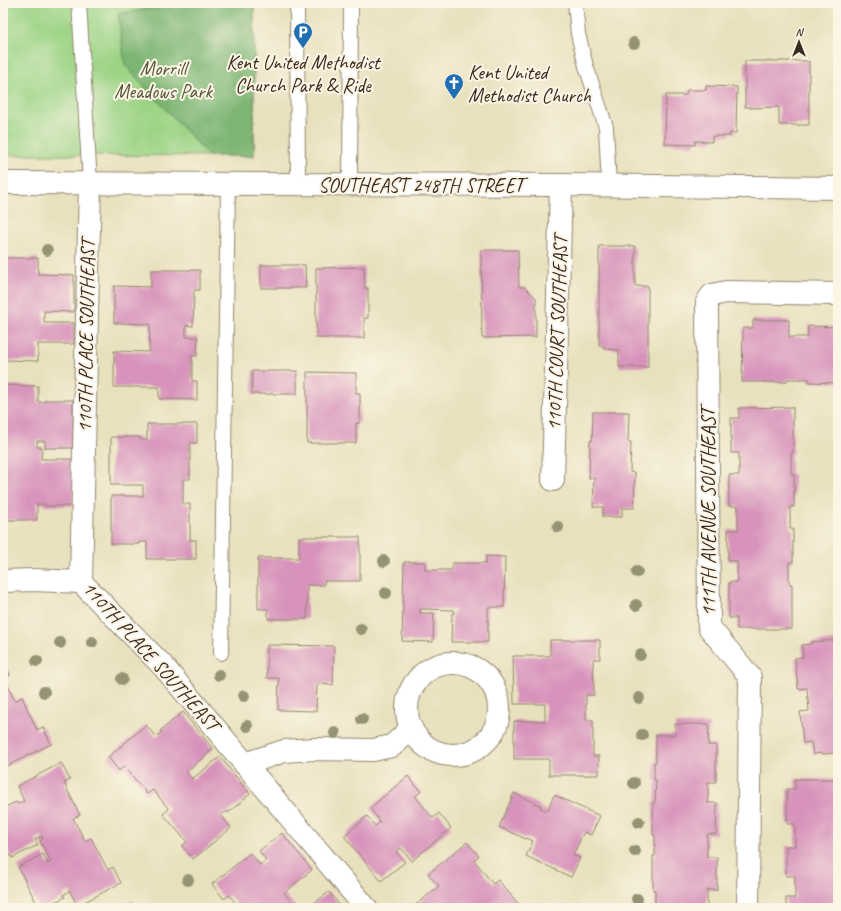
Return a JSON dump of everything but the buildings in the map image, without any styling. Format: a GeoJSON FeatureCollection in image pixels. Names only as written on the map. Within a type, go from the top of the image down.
{"type":"FeatureCollection","features":[{"type":"Feature","properties":{"kind":"street","name":"SOUTHEAST 248TH STREET"},"geometry":{"type":"LineString","coordinates":[[3,183],[561,185],[838,188]]}},
{"type":"Feature","properties":{"kind":"street","name":"110TH PLACE SOUTHEAST"},"geometry":{"type":"LineString","coordinates":[[90,184],[81,582],[163,666],[366,908]]}},
{"type":"Feature","properties":{"kind":"street","name":"110TH COURT SOUTHEAST"},"geometry":{"type":"LineString","coordinates":[[553,480],[561,185]]}},
{"type":"Feature","properties":{"kind":"street","name":"111TH AVENUE SOUTHEAST"},"geometry":{"type":"LineString","coordinates":[[748,908],[750,677],[709,627],[707,302],[712,295],[726,292],[838,294]]}},
{"type":"Feature","properties":{"kind":"street"},"geometry":{"type":"LineString","coordinates":[[3,581],[33,580],[81,582]]}},
{"type":"Feature","properties":{"kind":"street"},"geometry":{"type":"LineString","coordinates":[[453,662],[468,665],[482,673],[492,684],[498,698],[499,713],[495,727],[487,740],[475,749],[461,754],[446,754],[432,750],[420,741],[411,729],[407,714],[407,698],[413,684],[424,672],[438,665],[453,662]]}},
{"type":"Feature","properties":{"kind":"street"},"geometry":{"type":"LineString","coordinates":[[245,764],[284,751],[314,749],[379,749],[392,746],[411,729]]}},
{"type":"Feature","properties":{"kind":"lane"},"geometry":{"type":"LineString","coordinates":[[79,3],[90,184]]}},
{"type":"Feature","properties":{"kind":"lane"},"geometry":{"type":"LineString","coordinates":[[298,3],[298,184]]}},
{"type":"Feature","properties":{"kind":"lane"},"geometry":{"type":"LineString","coordinates":[[350,184],[351,3]]}},
{"type":"Feature","properties":{"kind":"lane"},"geometry":{"type":"LineString","coordinates":[[575,3],[578,34],[586,66],[606,127],[609,186]]}},
{"type":"Feature","properties":{"kind":"lane"},"geometry":{"type":"LineString","coordinates":[[221,652],[228,184]]}},
{"type":"Feature","properties":{"kind":"green space","name":"Morrill Meadows Park"},"geometry":{"type":"Polygon","coordinates":[[[3,3],[254,3],[254,156],[3,155],[3,3]]]}},
{"type":"Feature","properties":{"kind":"green space"},"geometry":{"type":"Polygon","coordinates":[[[187,3],[254,3],[254,156],[209,156],[125,65],[118,14],[187,3]]]}},
{"type":"Feature","properties":{"kind":"place","name":"Kent United Methodist Church Park & Ride"},"geometry":{"type":"Point","coordinates":[303,49]}},
{"type":"Feature","properties":{"kind":"place","name":"Kent United Methodist Church"},"geometry":{"type":"Point","coordinates":[454,100]}}]}
